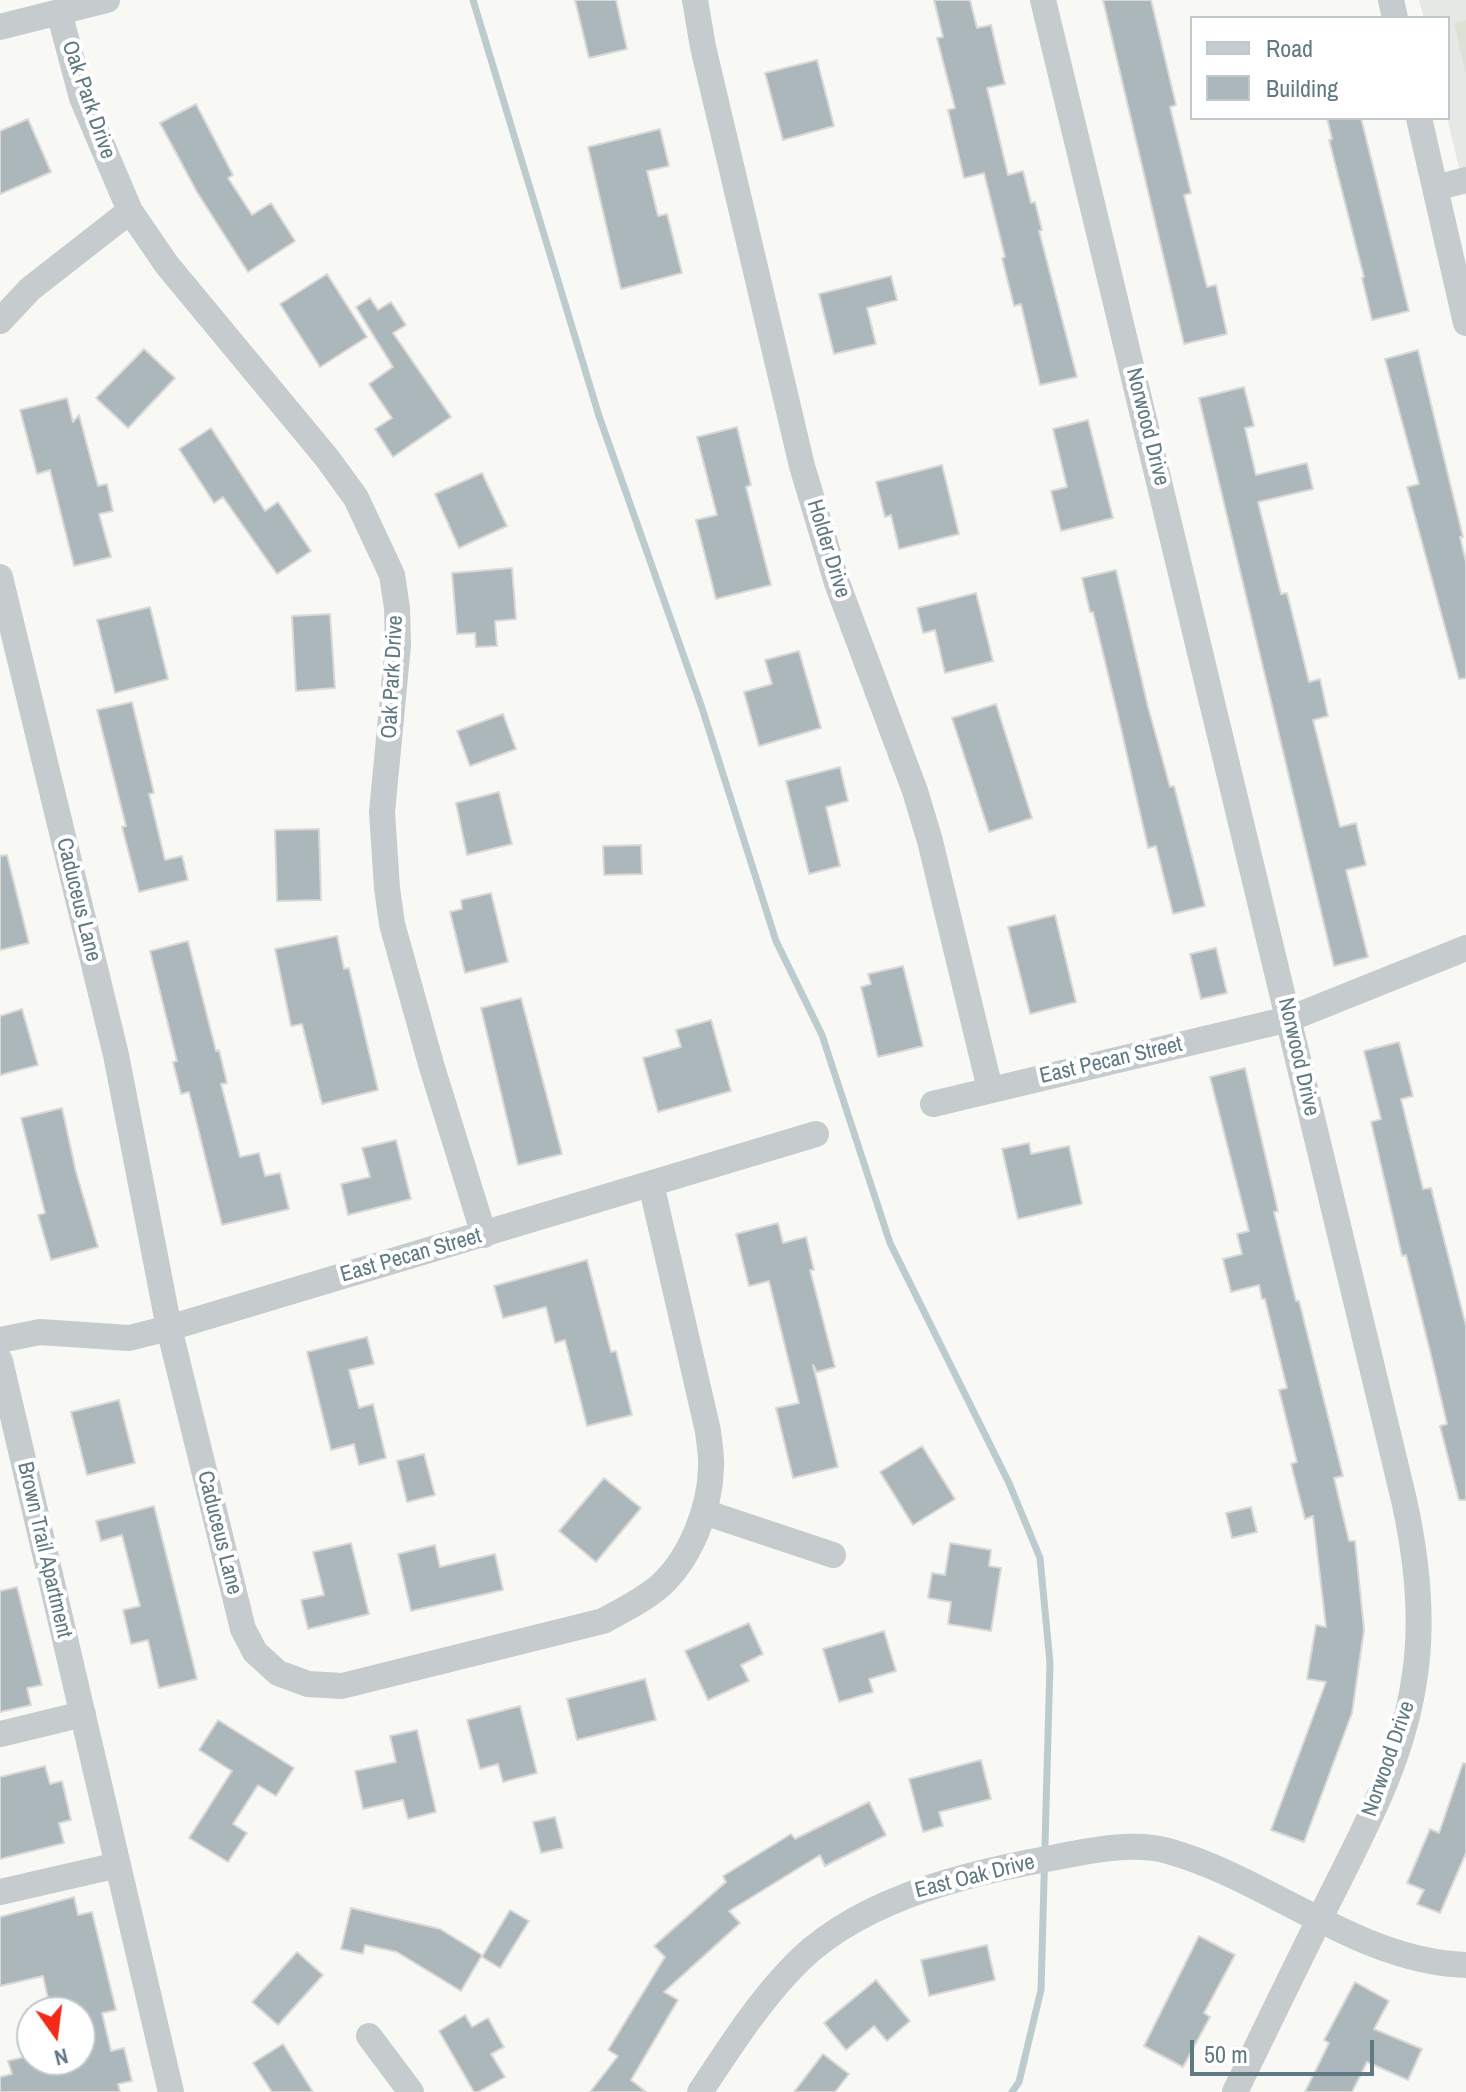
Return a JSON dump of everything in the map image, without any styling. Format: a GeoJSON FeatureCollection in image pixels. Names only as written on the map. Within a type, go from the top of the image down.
{"type":"FeatureCollection","features":[{"type":"Feature","properties":{"kind":"street"},"geometry":{"type":"LineString","coordinates":[[0,27],[107,0]]}},
{"type":"Feature","properties":{"kind":"street","name":"Holder Drive"},"geometry":{"type":"LineString","coordinates":[[695,0],[703,47],[802,466],[837,583],[915,791],[990,1089]]}},
{"type":"Feature","properties":{"kind":"street","name":"Norwood Drive"},"geometry":{"type":"LineString","coordinates":[[1043,0],[1411,1535],[1418,1614],[1415,1679],[1398,1745],[1375,1808],[1235,2092]]}},
{"type":"Feature","properties":{"kind":"street","name":"Oak Park Drive"},"geometry":{"type":"LineString","coordinates":[[59,12],[82,98],[130,211],[167,265],[327,458],[356,498],[392,575],[398,645],[382,812],[392,924],[484,1235]]}},
{"type":"Feature","properties":{"kind":"street"},"geometry":{"type":"LineString","coordinates":[[1419,120],[1466,323]]}},
{"type":"Feature","properties":{"kind":"street"},"geometry":{"type":"LineString","coordinates":[[1435,188],[1466,180]]}},
{"type":"Feature","properties":{"kind":"street"},"geometry":{"type":"LineString","coordinates":[[0,321],[30,289],[130,211]]}},
{"type":"Feature","properties":{"kind":"street","name":"Caduceus Lane"},"geometry":{"type":"LineString","coordinates":[[0,577],[116,1055],[169,1328],[243,1629],[255,1652],[278,1673],[308,1684],[342,1686],[603,1621],[637,1603],[662,1584],[679,1563],[704,1512],[711,1469],[708,1431],[651,1184]]}},
{"type":"Feature","properties":{"kind":"street","name":"East Pecan Street"},"geometry":{"type":"LineString","coordinates":[[933,1104],[1289,1019],[1466,948]]}},
{"type":"Feature","properties":{"kind":"street","name":"East Pecan Street"},"geometry":{"type":"LineString","coordinates":[[0,1340],[40,1332],[129,1338],[169,1328],[816,1134]]}},
{"type":"Feature","properties":{"kind":"street","name":"Brown Trail Apartment"},"geometry":{"type":"LineString","coordinates":[[2,1378],[171,2092]]}},
{"type":"Feature","properties":{"kind":"street"},"geometry":{"type":"LineString","coordinates":[[704,1512],[833,1555]]}},
{"type":"Feature","properties":{"kind":"street"},"geometry":{"type":"LineString","coordinates":[[0,1734],[83,1714]]}},
{"type":"Feature","properties":{"kind":"street","name":"East Oak Drive"},"geometry":{"type":"LineString","coordinates":[[700,2092],[758,2007],[791,1968],[814,1947],[845,1926],[905,1895],[1012,1865],[1109,1847],[1165,1850],[1210,1867],[1319,1920],[1409,1956],[1436,1964],[1466,1965]]}},
{"type":"Feature","properties":{"kind":"street"},"geometry":{"type":"LineString","coordinates":[[0,1892],[118,1865]]}},
{"type":"Feature","properties":{"kind":"street"},"geometry":{"type":"LineString","coordinates":[[369,2036],[411,2092]]}},
{"type":"Feature","properties":{"kind":"shaded area"},"geometry":{"type":"Polygon","coordinates":[[[1419,0],[1466,0],[1466,196],[1447,120],[1450,120],[1450,16],[1423,16],[1419,0]]]}},
{"type":"Feature","properties":{"kind":"shaded area"},"geometry":{"type":"Polygon","coordinates":[[[1466,20],[1466,74],[1454,23],[1466,20]]]}},
{"type":"Feature","properties":{"kind":"building"},"geometry":{"type":"Polygon","coordinates":[[[575,0],[616,0],[627,49],[589,58],[575,0]]]}},
{"type":"Feature","properties":{"kind":"building"},"geometry":{"type":"Polygon","coordinates":[[[934,0],[970,0],[977,28],[991,25],[1005,84],[987,88],[1008,175],[1023,171],[1031,203],[1035,202],[1042,230],[1039,231],[1077,377],[1040,385],[1021,304],[1014,306],[984,173],[964,178],[948,110],[955,108],[937,38],[943,37],[934,0]]]}},
{"type":"Feature","properties":{"kind":"building"},"geometry":{"type":"Polygon","coordinates":[[[1103,0],[1151,0],[1176,105],[1170,107],[1191,193],[1184,195],[1207,287],[1216,285],[1227,334],[1184,344],[1103,0]]]}},
{"type":"Feature","properties":{"kind":"building"},"geometry":{"type":"Polygon","coordinates":[[[817,60],[834,126],[783,140],[765,73],[817,60]]]}},
{"type":"Feature","properties":{"kind":"building"},"geometry":{"type":"Polygon","coordinates":[[[196,104],[233,175],[228,178],[252,215],[271,203],[295,241],[248,272],[197,192],[160,123],[196,104]]]}},
{"type":"Feature","properties":{"kind":"building"},"geometry":{"type":"Polygon","coordinates":[[[28,119],[51,172],[0,194],[0,131],[28,119]]]}},
{"type":"Feature","properties":{"kind":"building"},"geometry":{"type":"Polygon","coordinates":[[[1327,120],[1361,120],[1409,311],[1372,320],[1329,140],[1332,139],[1327,120]]]}},
{"type":"Feature","properties":{"kind":"building"},"geometry":{"type":"Polygon","coordinates":[[[660,129],[669,166],[647,171],[658,216],[667,214],[682,273],[621,289],[588,147],[660,129]]]}},
{"type":"Feature","properties":{"kind":"building"},"geometry":{"type":"Polygon","coordinates":[[[327,274],[367,337],[320,367],[280,304],[327,274]]]}},
{"type":"Feature","properties":{"kind":"building"},"geometry":{"type":"Polygon","coordinates":[[[891,276],[897,300],[867,308],[876,344],[834,354],[819,294],[891,276]]]}},
{"type":"Feature","properties":{"kind":"building"},"geometry":{"type":"Polygon","coordinates":[[[370,298],[378,310],[391,302],[406,325],[393,333],[451,417],[393,457],[375,429],[392,418],[369,384],[393,367],[356,307],[370,298]]]}},
{"type":"Feature","properties":{"kind":"building"},"geometry":{"type":"Polygon","coordinates":[[[144,349],[175,378],[128,428],[96,398],[144,349]]]}},
{"type":"Feature","properties":{"kind":"building"},"geometry":{"type":"Polygon","coordinates":[[[1418,350],[1463,537],[1460,537],[1466,562],[1466,678],[1459,679],[1407,487],[1419,484],[1385,359],[1418,350]]]}},
{"type":"Feature","properties":{"kind":"building"},"geometry":{"type":"Polygon","coordinates":[[[1244,387],[1254,426],[1245,428],[1256,475],[1307,463],[1313,489],[1258,502],[1281,594],[1287,593],[1309,682],[1320,679],[1328,716],[1313,720],[1340,827],[1356,823],[1366,865],[1346,870],[1368,957],[1334,966],[1199,398],[1244,387]]]}},
{"type":"Feature","properties":{"kind":"building"},"geometry":{"type":"Polygon","coordinates":[[[67,398],[73,422],[79,415],[98,486],[107,484],[113,511],[99,514],[111,557],[74,566],[50,470],[37,474],[20,410],[67,398]]]}},
{"type":"Feature","properties":{"kind":"building"},"geometry":{"type":"Polygon","coordinates":[[[1088,420],[1113,518],[1061,531],[1051,491],[1067,487],[1053,429],[1088,420]]]}},
{"type":"Feature","properties":{"kind":"building"},"geometry":{"type":"Polygon","coordinates":[[[737,427],[751,485],[746,487],[771,585],[716,599],[696,520],[717,515],[697,437],[737,427]]]}},
{"type":"Feature","properties":{"kind":"building"},"geometry":{"type":"Polygon","coordinates":[[[211,428],[265,511],[278,502],[311,551],[277,574],[223,497],[214,503],[179,449],[211,428]]]}},
{"type":"Feature","properties":{"kind":"building"},"geometry":{"type":"Polygon","coordinates":[[[942,465],[959,534],[899,549],[891,515],[885,517],[876,482],[942,465]]]}},
{"type":"Feature","properties":{"kind":"building"},"geometry":{"type":"Polygon","coordinates":[[[482,473],[507,526],[459,548],[435,494],[482,473]]]}},
{"type":"Feature","properties":{"kind":"building"},"geometry":{"type":"Polygon","coordinates":[[[512,568],[516,619],[495,621],[497,646],[476,647],[475,633],[457,634],[452,573],[512,568]]]}},
{"type":"Feature","properties":{"kind":"building"},"geometry":{"type":"Polygon","coordinates":[[[1116,570],[1148,707],[1170,787],[1174,786],[1205,906],[1173,914],[1156,846],[1148,848],[1093,612],[1090,612],[1082,578],[1116,570]]]}},
{"type":"Feature","properties":{"kind":"building"},"geometry":{"type":"Polygon","coordinates":[[[976,593],[993,661],[945,673],[935,630],[923,633],[917,608],[976,593]]]}},
{"type":"Feature","properties":{"kind":"building"},"geometry":{"type":"Polygon","coordinates":[[[150,607],[168,679],[115,693],[97,620],[150,607]]]}},
{"type":"Feature","properties":{"kind":"building"},"geometry":{"type":"Polygon","coordinates":[[[330,614],[335,688],[296,691],[292,616],[330,614]]]}},
{"type":"Feature","properties":{"kind":"building"},"geometry":{"type":"Polygon","coordinates":[[[799,651],[821,728],[759,746],[744,692],[772,684],[765,660],[799,651]]]}},
{"type":"Feature","properties":{"kind":"building"},"geometry":{"type":"Polygon","coordinates":[[[132,702],[154,793],[149,794],[165,860],[182,856],[188,880],[139,892],[97,710],[132,702]]]}},
{"type":"Feature","properties":{"kind":"building"},"geometry":{"type":"Polygon","coordinates":[[[996,704],[1032,818],[989,832],[952,718],[996,704]]]}},
{"type":"Feature","properties":{"kind":"building"},"geometry":{"type":"Polygon","coordinates":[[[503,714],[516,749],[470,766],[457,731],[503,714]]]}},
{"type":"Feature","properties":{"kind":"building"},"geometry":{"type":"Polygon","coordinates":[[[840,767],[848,801],[826,807],[840,866],[809,874],[786,781],[840,767]]]}},
{"type":"Feature","properties":{"kind":"building"},"geometry":{"type":"Polygon","coordinates":[[[499,792],[512,844],[467,855],[456,803],[499,792]]]}},
{"type":"Feature","properties":{"kind":"building"},"geometry":{"type":"Polygon","coordinates":[[[319,829],[321,900],[277,901],[275,830],[319,829]]]}},
{"type":"Feature","properties":{"kind":"building"},"geometry":{"type":"Polygon","coordinates":[[[641,845],[642,874],[604,875],[603,846],[641,845]]]}},
{"type":"Feature","properties":{"kind":"building"},"geometry":{"type":"Polygon","coordinates":[[[7,855],[29,943],[0,950],[0,856],[7,855]]]}},
{"type":"Feature","properties":{"kind":"building"},"geometry":{"type":"Polygon","coordinates":[[[491,893],[508,962],[465,973],[450,912],[462,909],[461,900],[491,893]]]}},
{"type":"Feature","properties":{"kind":"building"},"geometry":{"type":"Polygon","coordinates":[[[1055,915],[1076,1002],[1030,1014],[1008,927],[1055,915]]]}},
{"type":"Feature","properties":{"kind":"building"},"geometry":{"type":"Polygon","coordinates":[[[337,936],[344,969],[349,968],[378,1090],[322,1104],[302,1024],[291,1026],[275,949],[337,936]]]}},
{"type":"Feature","properties":{"kind":"building"},"geometry":{"type":"Polygon","coordinates":[[[188,941],[227,1083],[221,1084],[240,1157],[259,1153],[265,1176],[280,1173],[289,1209],[222,1225],[189,1092],[181,1094],[173,1062],[177,1061],[150,951],[188,941]]]}},
{"type":"Feature","properties":{"kind":"building"},"geometry":{"type":"Polygon","coordinates":[[[1216,948],[1227,993],[1201,999],[1190,954],[1216,948]]]}},
{"type":"Feature","properties":{"kind":"building"},"geometry":{"type":"Polygon","coordinates":[[[903,966],[923,1046],[878,1057],[861,987],[871,984],[868,974],[903,966]]]}},
{"type":"Feature","properties":{"kind":"building"},"geometry":{"type":"Polygon","coordinates":[[[521,998],[562,1154],[518,1165],[481,1008],[521,998]]]}},
{"type":"Feature","properties":{"kind":"building"},"geometry":{"type":"Polygon","coordinates":[[[22,1009],[38,1065],[0,1075],[0,1016],[22,1009]]]}},
{"type":"Feature","properties":{"kind":"building"},"geometry":{"type":"Polygon","coordinates":[[[711,1020],[731,1091],[658,1112],[643,1058],[681,1047],[676,1030],[711,1020]]]}},
{"type":"Feature","properties":{"kind":"building"},"geometry":{"type":"Polygon","coordinates":[[[1399,1042],[1413,1096],[1401,1099],[1423,1189],[1431,1188],[1466,1326],[1466,1500],[1459,1500],[1440,1426],[1447,1424],[1406,1255],[1402,1256],[1371,1122],[1381,1119],[1364,1051],[1399,1042]]]}},
{"type":"Feature","properties":{"kind":"building"},"geometry":{"type":"Polygon","coordinates":[[[1245,1068],[1278,1211],[1274,1212],[1343,1476],[1334,1478],[1349,1541],[1355,1541],[1364,1630],[1352,1713],[1304,1842],[1271,1830],[1326,1682],[1307,1679],[1316,1625],[1326,1627],[1313,1516],[1305,1519],[1291,1464],[1297,1462],[1279,1390],[1287,1388],[1265,1299],[1262,1299],[1259,1285],[1231,1292],[1223,1259],[1242,1254],[1237,1234],[1249,1231],[1210,1077],[1245,1068]]]}},
{"type":"Feature","properties":{"kind":"building"},"geometry":{"type":"Polygon","coordinates":[[[62,1108],[76,1172],[98,1247],[51,1260],[38,1215],[45,1213],[21,1118],[62,1108]]]}},
{"type":"Feature","properties":{"kind":"building"},"geometry":{"type":"Polygon","coordinates":[[[396,1140],[411,1199],[348,1215],[341,1184],[370,1177],[362,1148],[396,1140]]]}},
{"type":"Feature","properties":{"kind":"building"},"geometry":{"type":"Polygon","coordinates":[[[1029,1143],[1031,1154],[1069,1146],[1082,1204],[1018,1219],[1002,1149],[1029,1143]]]}},
{"type":"Feature","properties":{"kind":"building"},"geometry":{"type":"Polygon","coordinates":[[[778,1223],[783,1243],[806,1237],[814,1270],[810,1270],[835,1367],[817,1372],[813,1365],[838,1467],[793,1478],[776,1408],[799,1403],[769,1281],[749,1286],[736,1234],[778,1223]]]}},
{"type":"Feature","properties":{"kind":"building"},"geometry":{"type":"Polygon","coordinates":[[[587,1260],[611,1352],[616,1351],[632,1415],[587,1426],[565,1340],[555,1343],[546,1307],[503,1318],[494,1286],[587,1260]]]}},
{"type":"Feature","properties":{"kind":"building"},"geometry":{"type":"Polygon","coordinates":[[[367,1337],[374,1364],[349,1370],[359,1408],[373,1404],[386,1458],[359,1465],[354,1444],[331,1450],[307,1352],[367,1337]]]}},
{"type":"Feature","properties":{"kind":"building"},"geometry":{"type":"Polygon","coordinates":[[[119,1400],[135,1463],[87,1475],[71,1412],[119,1400]]]}},
{"type":"Feature","properties":{"kind":"building"},"geometry":{"type":"Polygon","coordinates":[[[922,1446],[955,1499],[913,1525],[880,1472],[922,1446]]]}},
{"type":"Feature","properties":{"kind":"building"},"geometry":{"type":"Polygon","coordinates":[[[424,1454],[435,1495],[407,1502],[397,1461],[424,1454]]]}},
{"type":"Feature","properties":{"kind":"building"},"geometry":{"type":"Polygon","coordinates":[[[604,1478],[641,1508],[596,1562],[559,1531],[604,1478]]]}},
{"type":"Feature","properties":{"kind":"building"},"geometry":{"type":"Polygon","coordinates":[[[154,1506],[197,1679],[159,1688],[148,1640],[131,1644],[123,1610],[140,1606],[122,1535],[101,1541],[96,1521],[154,1506]]]}},
{"type":"Feature","properties":{"kind":"building"},"geometry":{"type":"Polygon","coordinates":[[[1251,1507],[1257,1532],[1232,1538],[1226,1513],[1251,1507]]]}},
{"type":"Feature","properties":{"kind":"building"},"geometry":{"type":"Polygon","coordinates":[[[351,1543],[369,1614],[308,1629],[301,1600],[324,1595],[313,1552],[351,1543]]]}},
{"type":"Feature","properties":{"kind":"building"},"geometry":{"type":"Polygon","coordinates":[[[950,1543],[991,1550],[989,1566],[1001,1568],[991,1631],[948,1624],[951,1602],[928,1598],[932,1573],[945,1575],[950,1543]]]}},
{"type":"Feature","properties":{"kind":"building"},"geometry":{"type":"Polygon","coordinates":[[[435,1545],[440,1567],[495,1554],[503,1590],[411,1611],[398,1554],[435,1545]]]}},
{"type":"Feature","properties":{"kind":"building"},"geometry":{"type":"Polygon","coordinates":[[[17,1587],[42,1685],[27,1688],[31,1705],[0,1712],[0,1591],[17,1587]]]}},
{"type":"Feature","properties":{"kind":"building"},"geometry":{"type":"Polygon","coordinates":[[[749,1623],[763,1654],[741,1665],[749,1681],[708,1700],[685,1651],[749,1623]]]}},
{"type":"Feature","properties":{"kind":"building"},"geometry":{"type":"Polygon","coordinates":[[[884,1631],[896,1671],[869,1679],[873,1692],[839,1702],[823,1649],[884,1631]]]}},
{"type":"Feature","properties":{"kind":"building"},"geometry":{"type":"Polygon","coordinates":[[[645,1679],[656,1720],[577,1740],[567,1699],[645,1679]]]}},
{"type":"Feature","properties":{"kind":"building"},"geometry":{"type":"Polygon","coordinates":[[[520,1706],[537,1773],[503,1782],[498,1764],[480,1769],[467,1720],[520,1706]]]}},
{"type":"Feature","properties":{"kind":"building"},"geometry":{"type":"Polygon","coordinates":[[[218,1720],[294,1768],[276,1796],[258,1785],[233,1824],[247,1833],[228,1862],[189,1838],[232,1771],[199,1750],[218,1720]]]}},
{"type":"Feature","properties":{"kind":"building"},"geometry":{"type":"Polygon","coordinates":[[[417,1730],[436,1812],[408,1819],[403,1800],[363,1809],[355,1771],[396,1762],[390,1736],[417,1730]]]}},
{"type":"Feature","properties":{"kind":"building"},"geometry":{"type":"Polygon","coordinates":[[[981,1760],[991,1799],[939,1812],[943,1826],[923,1832],[909,1779],[981,1760]]]}},
{"type":"Feature","properties":{"kind":"building"},"geometry":{"type":"Polygon","coordinates":[[[1463,1763],[1466,1764],[1466,1853],[1440,1913],[1417,1904],[1424,1890],[1407,1883],[1430,1829],[1439,1833],[1463,1763]]]}},
{"type":"Feature","properties":{"kind":"building"},"geometry":{"type":"Polygon","coordinates":[[[45,1766],[50,1784],[62,1781],[71,1820],[59,1823],[64,1843],[0,1859],[0,1777],[45,1766]]]}},
{"type":"Feature","properties":{"kind":"building"},"geometry":{"type":"Polygon","coordinates":[[[869,1802],[886,1835],[825,1866],[820,1855],[729,1911],[740,1923],[664,1992],[678,2000],[631,2080],[646,2092],[590,2092],[618,2056],[608,2050],[665,1957],[654,1946],[726,1882],[723,1876],[791,1834],[795,1839],[869,1802]]]}},
{"type":"Feature","properties":{"kind":"building"},"geometry":{"type":"Polygon","coordinates":[[[555,1817],[563,1848],[541,1853],[533,1822],[555,1817]]]}},
{"type":"Feature","properties":{"kind":"building"},"geometry":{"type":"Polygon","coordinates":[[[74,1897],[78,1915],[92,1912],[116,2010],[102,2013],[111,2051],[124,2048],[132,2081],[118,2084],[120,2092],[0,2092],[0,2077],[12,2074],[8,2061],[16,2059],[16,2076],[96,2076],[96,1996],[47,1996],[43,1976],[0,1986],[0,1917],[74,1897]]]}},
{"type":"Feature","properties":{"kind":"building"},"geometry":{"type":"Polygon","coordinates":[[[351,1908],[440,1929],[482,1955],[461,1991],[397,1952],[365,1945],[363,1954],[341,1949],[351,1908]]]}},
{"type":"Feature","properties":{"kind":"building"},"geometry":{"type":"Polygon","coordinates":[[[510,1910],[529,1921],[500,1968],[482,1957],[510,1910]]]}},
{"type":"Feature","properties":{"kind":"building"},"geometry":{"type":"Polygon","coordinates":[[[1199,1936],[1235,1955],[1204,2013],[1210,2017],[1183,2067],[1144,2046],[1199,1936]]]}},
{"type":"Feature","properties":{"kind":"building"},"geometry":{"type":"Polygon","coordinates":[[[987,1945],[995,1980],[929,1996],[921,1960],[987,1945]]]}},
{"type":"Feature","properties":{"kind":"building"},"geometry":{"type":"Polygon","coordinates":[[[297,1952],[323,1975],[278,2025],[252,2002],[297,1952]]]}},
{"type":"Feature","properties":{"kind":"building"},"geometry":{"type":"Polygon","coordinates":[[[876,1980],[910,2021],[887,2041],[874,2026],[846,2050],[824,2023],[876,1980]]]}},
{"type":"Feature","properties":{"kind":"building"},"geometry":{"type":"Polygon","coordinates":[[[1355,1982],[1389,2001],[1374,2029],[1422,2049],[1408,2080],[1367,2062],[1352,2092],[1305,2092],[1329,2043],[1324,2040],[1355,1982]]]}},
{"type":"Feature","properties":{"kind":"building"},"geometry":{"type":"Polygon","coordinates":[[[465,2015],[472,2027],[488,2018],[504,2047],[491,2054],[505,2077],[478,2092],[474,2092],[439,2031],[465,2015]]]}},
{"type":"Feature","properties":{"kind":"building"},"geometry":{"type":"Polygon","coordinates":[[[283,2044],[313,2092],[272,2092],[253,2063],[283,2044]]]}},
{"type":"Feature","properties":{"kind":"building"},"geometry":{"type":"Polygon","coordinates":[[[823,2054],[849,2074],[835,2092],[794,2092],[823,2054]]]}},
{"type":"Feature","properties":{"kind":"waterway"},"geometry":{"type":"LineString","coordinates":[[473,0],[599,416],[702,708],[776,941],[822,1035],[890,1243],[1009,1483],[1040,1558],[1050,1663],[1041,1990],[1019,2082],[1012,2092]]}}]}
